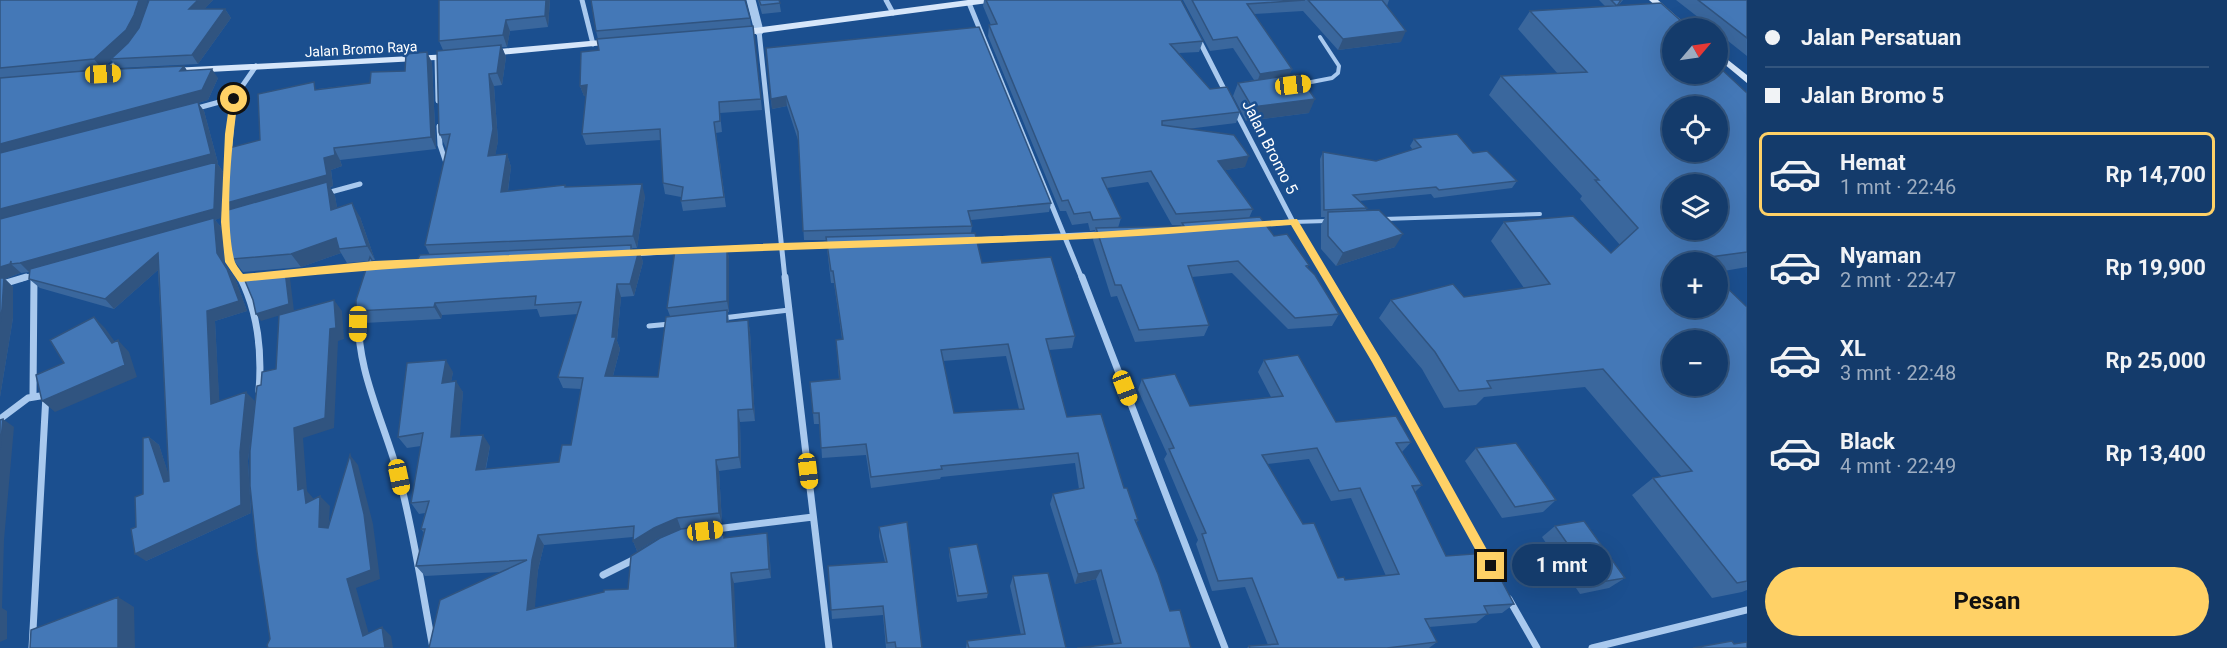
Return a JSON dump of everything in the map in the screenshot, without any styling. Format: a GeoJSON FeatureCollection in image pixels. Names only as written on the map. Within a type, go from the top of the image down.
{"type":"FeatureCollection","features":[{"type":"Feature","properties":{"kind":"main road"},"geometry":{"type":"LineString","coordinates":[[723,34],[988,0]]}},
{"type":"Feature","properties":{"kind":"main road"},"geometry":{"type":"LineString","coordinates":[[1653,0],[1674,18]]}},
{"type":"Feature","properties":{"kind":"main road"},"geometry":{"type":"LineString","coordinates":[[475,55],[628,41]]}},
{"type":"Feature","properties":{"kind":"main road","name":"Jalan Bromo Raya"},"geometry":{"type":"LineString","coordinates":[[160,71],[463,56]]}},
{"type":"Feature","properties":{"kind":"main road"},"geometry":{"type":"LineString","coordinates":[[1728,64],[1747,80]]}},
{"type":"Feature","properties":{"kind":"main road"},"geometry":{"type":"LineString","coordinates":[[91,75],[126,73]]}},
{"type":"Feature","properties":{"kind":"street"},"geometry":{"type":"LineString","coordinates":[[582,0],[593,44]]}},
{"type":"Feature","properties":{"kind":"street"},"geometry":{"type":"LineString","coordinates":[[751,0],[759,31],[781,246],[829,648]]}},
{"type":"Feature","properties":{"kind":"street"},"geometry":{"type":"LineString","coordinates":[[886,0],[892,13]]}},
{"type":"Feature","properties":{"kind":"street"},"geometry":{"type":"LineString","coordinates":[[969,3],[1066,237],[1225,648]]}},
{"type":"Feature","properties":{"kind":"street","name":"Jalan Bromo 5"},"geometry":{"type":"LineString","coordinates":[[1194,31],[1293,222],[1376,359],[1491,566]]}},
{"type":"Feature","properties":{"kind":"street"},"geometry":{"type":"LineString","coordinates":[[103,74],[129,52]]}},
{"type":"Feature","properties":{"kind":"street"},"geometry":{"type":"LineString","coordinates":[[437,58],[439,112]]}},
{"type":"Feature","properties":{"kind":"street"},"geometry":{"type":"LineString","coordinates":[[229,165],[229,134],[234,99],[256,66]]}},
{"type":"Feature","properties":{"kind":"street"},"geometry":{"type":"LineString","coordinates":[[182,112],[234,99]]}},
{"type":"Feature","properties":{"kind":"street"},"geometry":{"type":"LineString","coordinates":[[439,123],[440,145],[447,168],[445,178]]}},
{"type":"Feature","properties":{"kind":"street"},"geometry":{"type":"LineString","coordinates":[[315,196],[360,184]]}},
{"type":"Feature","properties":{"kind":"street"},"geometry":{"type":"LineString","coordinates":[[1246,225],[1293,222]]}},
{"type":"Feature","properties":{"kind":"street"},"geometry":{"type":"LineString","coordinates":[[959,240],[1114,234]]}},
{"type":"Feature","properties":{"kind":"street"},"geometry":{"type":"LineString","coordinates":[[227,238],[229,262],[241,278],[255,316],[262,366],[258,401]]}},
{"type":"Feature","properties":{"kind":"street"},"geometry":{"type":"LineString","coordinates":[[711,250],[840,244]]}},
{"type":"Feature","properties":{"kind":"street"},"geometry":{"type":"LineString","coordinates":[[628,254],[687,251]]}},
{"type":"Feature","properties":{"kind":"street"},"geometry":{"type":"LineString","coordinates":[[274,275],[384,264]]}},
{"type":"Feature","properties":{"kind":"street"},"geometry":{"type":"LineString","coordinates":[[371,274],[374,265]]}},
{"type":"Feature","properties":{"kind":"street"},"geometry":{"type":"LineString","coordinates":[[0,285],[45,272]]}},
{"type":"Feature","properties":{"kind":"street"},"geometry":{"type":"LineString","coordinates":[[33,395],[34,275]]}},
{"type":"Feature","properties":{"kind":"street"},"geometry":{"type":"LineString","coordinates":[[241,278],[252,277]]}},
{"type":"Feature","properties":{"kind":"street"},"geometry":{"type":"LineString","coordinates":[[362,302],[358,311],[358,337],[375,404],[399,477],[433,648]]}},
{"type":"Feature","properties":{"kind":"street"},"geometry":{"type":"LineString","coordinates":[[0,419],[33,395],[40,393],[46,395],[32,648]]}},
{"type":"Feature","properties":{"kind":"street"},"geometry":{"type":"LineString","coordinates":[[706,531],[813,517]]}},
{"type":"Feature","properties":{"kind":"street"},"geometry":{"type":"LineString","coordinates":[[603,575],[642,555]]}},
{"type":"Feature","properties":{"kind":"street"},"geometry":{"type":"LineString","coordinates":[[1508,596],[1537,648]]}},
{"type":"Feature","properties":{"kind":"street"},"geometry":{"type":"LineString","coordinates":[[1592,648],[1747,610]]}},
{"type":"Feature","properties":{"kind":"lane"},"geometry":{"type":"LineString","coordinates":[[1293,85],[1332,78],[1338,73],[1339,66],[1320,37]]}},
{"type":"Feature","properties":{"kind":"lane"},"geometry":{"type":"LineString","coordinates":[[1376,219],[1540,213]]}},
{"type":"Feature","properties":{"kind":"lane"},"geometry":{"type":"LineString","coordinates":[[1293,222],[1329,220]]}},
{"type":"Feature","properties":{"kind":"lane"},"geometry":{"type":"LineString","coordinates":[[719,318],[789,310]]}},
{"type":"Feature","properties":{"kind":"lane"},"geometry":{"type":"LineString","coordinates":[[649,326],[672,324]]}},
{"type":"Feature","properties":{"kind":"building"},"geometry":{"type":"Polygon","coordinates":[[[0,0],[139,0],[126,30],[94,59],[0,68],[0,0]]]}},
{"type":"Feature","properties":{"kind":"building"},"geometry":{"type":"Polygon","coordinates":[[[149,0],[198,0],[189,9],[225,9],[192,55],[111,59],[128,43],[139,28],[149,0]]]}},
{"type":"Feature","properties":{"kind":"building"},"geometry":{"type":"Polygon","coordinates":[[[439,0],[546,0],[545,16],[506,20],[503,35],[439,41],[439,0]]]}},
{"type":"Feature","properties":{"kind":"building"},"geometry":{"type":"Polygon","coordinates":[[[591,0],[745,0],[750,18],[596,31],[591,0]]]}},
{"type":"Feature","properties":{"kind":"building"},"geometry":{"type":"Polygon","coordinates":[[[759,0],[779,0],[780,3],[761,5],[759,0]]]}},
{"type":"Feature","properties":{"kind":"building"},"geometry":{"type":"Polygon","coordinates":[[[986,0],[1181,0],[1203,41],[1170,44],[1210,89],[1227,87],[1240,112],[1162,121],[1162,125],[1234,135],[1249,156],[1218,161],[1253,209],[1176,214],[1151,171],[1102,178],[1121,218],[1093,220],[1090,212],[1074,214],[1068,200],[1062,201],[989,25],[997,24],[986,0]]]}},
{"type":"Feature","properties":{"kind":"building"},"geometry":{"type":"Polygon","coordinates":[[[1192,0],[1305,0],[1247,4],[1292,69],[1260,74],[1237,37],[1213,40],[1192,0]]]}},
{"type":"Feature","properties":{"kind":"building"},"geometry":{"type":"Polygon","coordinates":[[[1308,0],[1382,0],[1406,31],[1343,39],[1308,0]]]}},
{"type":"Feature","properties":{"kind":"building"},"geometry":{"type":"Polygon","coordinates":[[[1611,0],[1621,0],[1617,6],[1611,0]]]}},
{"type":"Feature","properties":{"kind":"building"},"geometry":{"type":"Polygon","coordinates":[[[1698,0],[1747,0],[1747,38],[1728,23],[1728,18],[1721,18],[1698,0]]]}},
{"type":"Feature","properties":{"kind":"building"},"geometry":{"type":"Polygon","coordinates":[[[1661,3],[1678,18],[1662,18],[1662,84],[1728,84],[1728,75],[1747,93],[1747,252],[1728,255],[1728,252],[1662,252],[1662,318],[1728,318],[1728,289],[1747,307],[1747,581],[1737,583],[1653,478],[1692,471],[1603,369],[1487,381],[1491,388],[1459,391],[1435,352],[1391,300],[1453,284],[1464,297],[1550,284],[1504,222],[1573,216],[1611,253],[1638,228],[1595,180],[1599,180],[1501,76],[1587,72],[1530,11],[1661,3]]]}},
{"type":"Feature","properties":{"kind":"building"},"geometry":{"type":"Polygon","coordinates":[[[753,26],[761,99],[719,102],[720,121],[714,122],[724,197],[681,201],[683,187],[663,183],[660,129],[582,134],[587,85],[580,86],[581,52],[599,50],[597,39],[753,26]]]}},
{"type":"Feature","properties":{"kind":"building"},"geometry":{"type":"Polygon","coordinates":[[[979,27],[1051,203],[968,211],[972,226],[803,231],[798,132],[786,96],[771,99],[766,48],[979,27]]]}},
{"type":"Feature","properties":{"kind":"building"},"geometry":{"type":"Polygon","coordinates":[[[501,45],[497,73],[489,74],[493,129],[488,156],[507,154],[501,192],[565,185],[565,187],[642,184],[633,236],[425,245],[450,134],[440,135],[439,132],[437,51],[501,45]]]}},
{"type":"Feature","properties":{"kind":"building"},"geometry":{"type":"Polygon","coordinates":[[[427,52],[431,137],[334,148],[335,155],[324,158],[327,175],[223,204],[225,149],[260,140],[258,94],[314,82],[315,90],[370,83],[371,72],[405,71],[406,54],[427,52]]]}},
{"type":"Feature","properties":{"kind":"building"},"geometry":{"type":"Polygon","coordinates":[[[184,66],[180,71],[212,69],[202,90],[0,144],[0,78],[184,66]]]}},
{"type":"Feature","properties":{"kind":"building"},"geometry":{"type":"Polygon","coordinates":[[[1298,74],[1315,99],[1252,107],[1238,83],[1298,74]]]}},
{"type":"Feature","properties":{"kind":"building"},"geometry":{"type":"Polygon","coordinates":[[[198,102],[211,154],[0,209],[0,153],[198,102]]]}},
{"type":"Feature","properties":{"kind":"building"},"geometry":{"type":"Polygon","coordinates":[[[1457,134],[1473,153],[1487,151],[1517,181],[1439,190],[1436,187],[1353,195],[1367,208],[1324,210],[1323,152],[1376,161],[1421,147],[1414,139],[1457,134]]]}},
{"type":"Feature","properties":{"kind":"building"},"geometry":{"type":"Polygon","coordinates":[[[216,162],[214,209],[20,263],[11,264],[11,261],[10,264],[0,267],[0,219],[216,162]]]}},
{"type":"Feature","properties":{"kind":"building"},"geometry":{"type":"Polygon","coordinates":[[[327,182],[331,210],[352,203],[367,246],[339,249],[336,238],[291,254],[232,259],[223,247],[221,212],[327,182]]]}},
{"type":"Feature","properties":{"kind":"building"},"geometry":{"type":"Polygon","coordinates":[[[1379,210],[1403,234],[1343,253],[1328,236],[1328,212],[1379,210]]]}},
{"type":"Feature","properties":{"kind":"building"},"geometry":{"type":"Polygon","coordinates":[[[1260,217],[1274,236],[1287,234],[1339,314],[1295,318],[1238,261],[1188,266],[1209,325],[1139,330],[1121,285],[1115,285],[1096,228],[1184,226],[1182,223],[1260,217]]]}},
{"type":"Feature","properties":{"kind":"building"},"geometry":{"type":"Polygon","coordinates":[[[214,218],[217,253],[227,269],[239,301],[207,311],[211,404],[246,392],[240,452],[241,505],[135,554],[131,529],[136,527],[135,497],[143,494],[143,438],[149,437],[164,482],[169,481],[158,253],[105,299],[29,279],[30,269],[214,218]]]}},
{"type":"Feature","properties":{"kind":"building"},"geometry":{"type":"Polygon","coordinates":[[[975,233],[982,263],[1051,257],[1075,336],[1046,339],[1067,417],[1101,414],[1124,488],[1127,488],[1138,520],[1135,520],[1158,574],[1170,611],[1180,610],[1191,648],[1077,648],[1121,643],[1101,570],[1078,574],[1053,494],[1084,488],[1078,453],[941,466],[942,469],[871,477],[866,444],[821,448],[819,413],[813,413],[810,382],[840,379],[836,340],[843,339],[826,237],[975,233]],[[1008,344],[941,350],[954,413],[1024,409],[1008,344]]]}},
{"type":"Feature","properties":{"kind":"building"},"geometry":{"type":"Polygon","coordinates":[[[631,245],[631,250],[639,250],[630,284],[617,284],[612,337],[616,337],[605,376],[658,377],[666,317],[727,310],[727,322],[748,320],[753,409],[738,410],[739,457],[716,460],[719,513],[677,518],[633,541],[634,526],[538,535],[532,560],[527,610],[604,592],[604,590],[628,589],[631,556],[660,538],[681,529],[720,524],[721,535],[724,535],[724,538],[767,533],[769,569],[731,573],[735,648],[429,648],[440,600],[527,560],[416,566],[425,529],[421,529],[429,501],[411,503],[423,433],[398,437],[407,363],[446,360],[442,383],[456,381],[451,437],[483,435],[476,470],[559,462],[562,445],[571,445],[583,378],[558,377],[581,302],[535,305],[536,296],[435,303],[434,307],[356,311],[356,300],[370,257],[373,262],[417,260],[420,255],[631,245]]]}},
{"type":"Feature","properties":{"kind":"building"},"geometry":{"type":"Polygon","coordinates":[[[727,248],[727,301],[667,308],[675,250],[727,248]]]}},
{"type":"Feature","properties":{"kind":"building"},"geometry":{"type":"Polygon","coordinates":[[[285,271],[289,304],[256,314],[243,276],[285,271]]]}},
{"type":"Feature","properties":{"kind":"building"},"geometry":{"type":"Polygon","coordinates":[[[0,278],[4,278],[0,324],[0,278]]]}},
{"type":"Feature","properties":{"kind":"building"},"geometry":{"type":"Polygon","coordinates":[[[334,300],[336,328],[330,329],[325,418],[294,428],[298,490],[304,488],[306,503],[320,496],[319,527],[328,528],[350,455],[364,514],[371,570],[347,579],[363,636],[382,627],[385,648],[268,648],[270,639],[250,486],[250,451],[257,386],[261,385],[262,372],[276,369],[279,315],[334,300]]]}},
{"type":"Feature","properties":{"kind":"building"},"geometry":{"type":"Polygon","coordinates":[[[94,317],[112,343],[118,340],[125,365],[42,401],[36,375],[64,363],[50,340],[94,317]]]}},
{"type":"Feature","properties":{"kind":"building"},"geometry":{"type":"Polygon","coordinates":[[[1298,355],[1336,422],[1396,416],[1411,442],[1396,443],[1422,485],[1412,486],[1446,556],[1487,553],[1514,604],[1484,606],[1488,614],[1425,619],[1437,642],[1387,648],[1250,648],[1249,646],[1278,644],[1252,578],[1218,581],[1202,534],[1206,533],[1169,449],[1174,448],[1142,379],[1175,374],[1190,406],[1283,396],[1264,360],[1298,355]],[[1317,448],[1262,455],[1303,524],[1314,523],[1338,578],[1344,577],[1345,580],[1399,574],[1360,488],[1339,491],[1317,448]]]}},
{"type":"Feature","properties":{"kind":"building"},"geometry":{"type":"Polygon","coordinates":[[[3,419],[0,450],[0,420],[3,419]]]}},
{"type":"Feature","properties":{"kind":"building"},"geometry":{"type":"Polygon","coordinates":[[[1516,443],[1556,500],[1515,507],[1476,448],[1516,443]]]}},
{"type":"Feature","properties":{"kind":"building"},"geometry":{"type":"Polygon","coordinates":[[[1584,521],[1625,578],[1595,583],[1555,526],[1584,521]]]}},
{"type":"Feature","properties":{"kind":"building"},"geometry":{"type":"Polygon","coordinates":[[[907,522],[922,648],[896,648],[895,642],[887,643],[883,606],[831,610],[828,566],[887,562],[879,527],[907,522]]]}},
{"type":"Feature","properties":{"kind":"building"},"geometry":{"type":"Polygon","coordinates":[[[977,544],[988,593],[958,596],[949,548],[977,544]]]}},
{"type":"Feature","properties":{"kind":"building"},"geometry":{"type":"Polygon","coordinates":[[[1048,573],[1066,648],[969,648],[967,641],[1025,634],[1013,576],[1048,573]]]}},
{"type":"Feature","properties":{"kind":"building"},"geometry":{"type":"Polygon","coordinates":[[[118,597],[118,648],[30,648],[31,630],[118,597]]]}},
{"type":"Feature","properties":{"kind":"building"},"geometry":{"type":"Polygon","coordinates":[[[1732,641],[1734,644],[1747,642],[1747,648],[1693,648],[1732,641]]]}},
{"type":"Feature","properties":{"kind":"route"},"geometry":{"type":"LineString","coordinates":[[234,99],[229,134],[226,222],[229,262],[241,278],[374,265],[781,246],[1066,237],[1293,222],[1376,359],[1491,566]]}}]}
